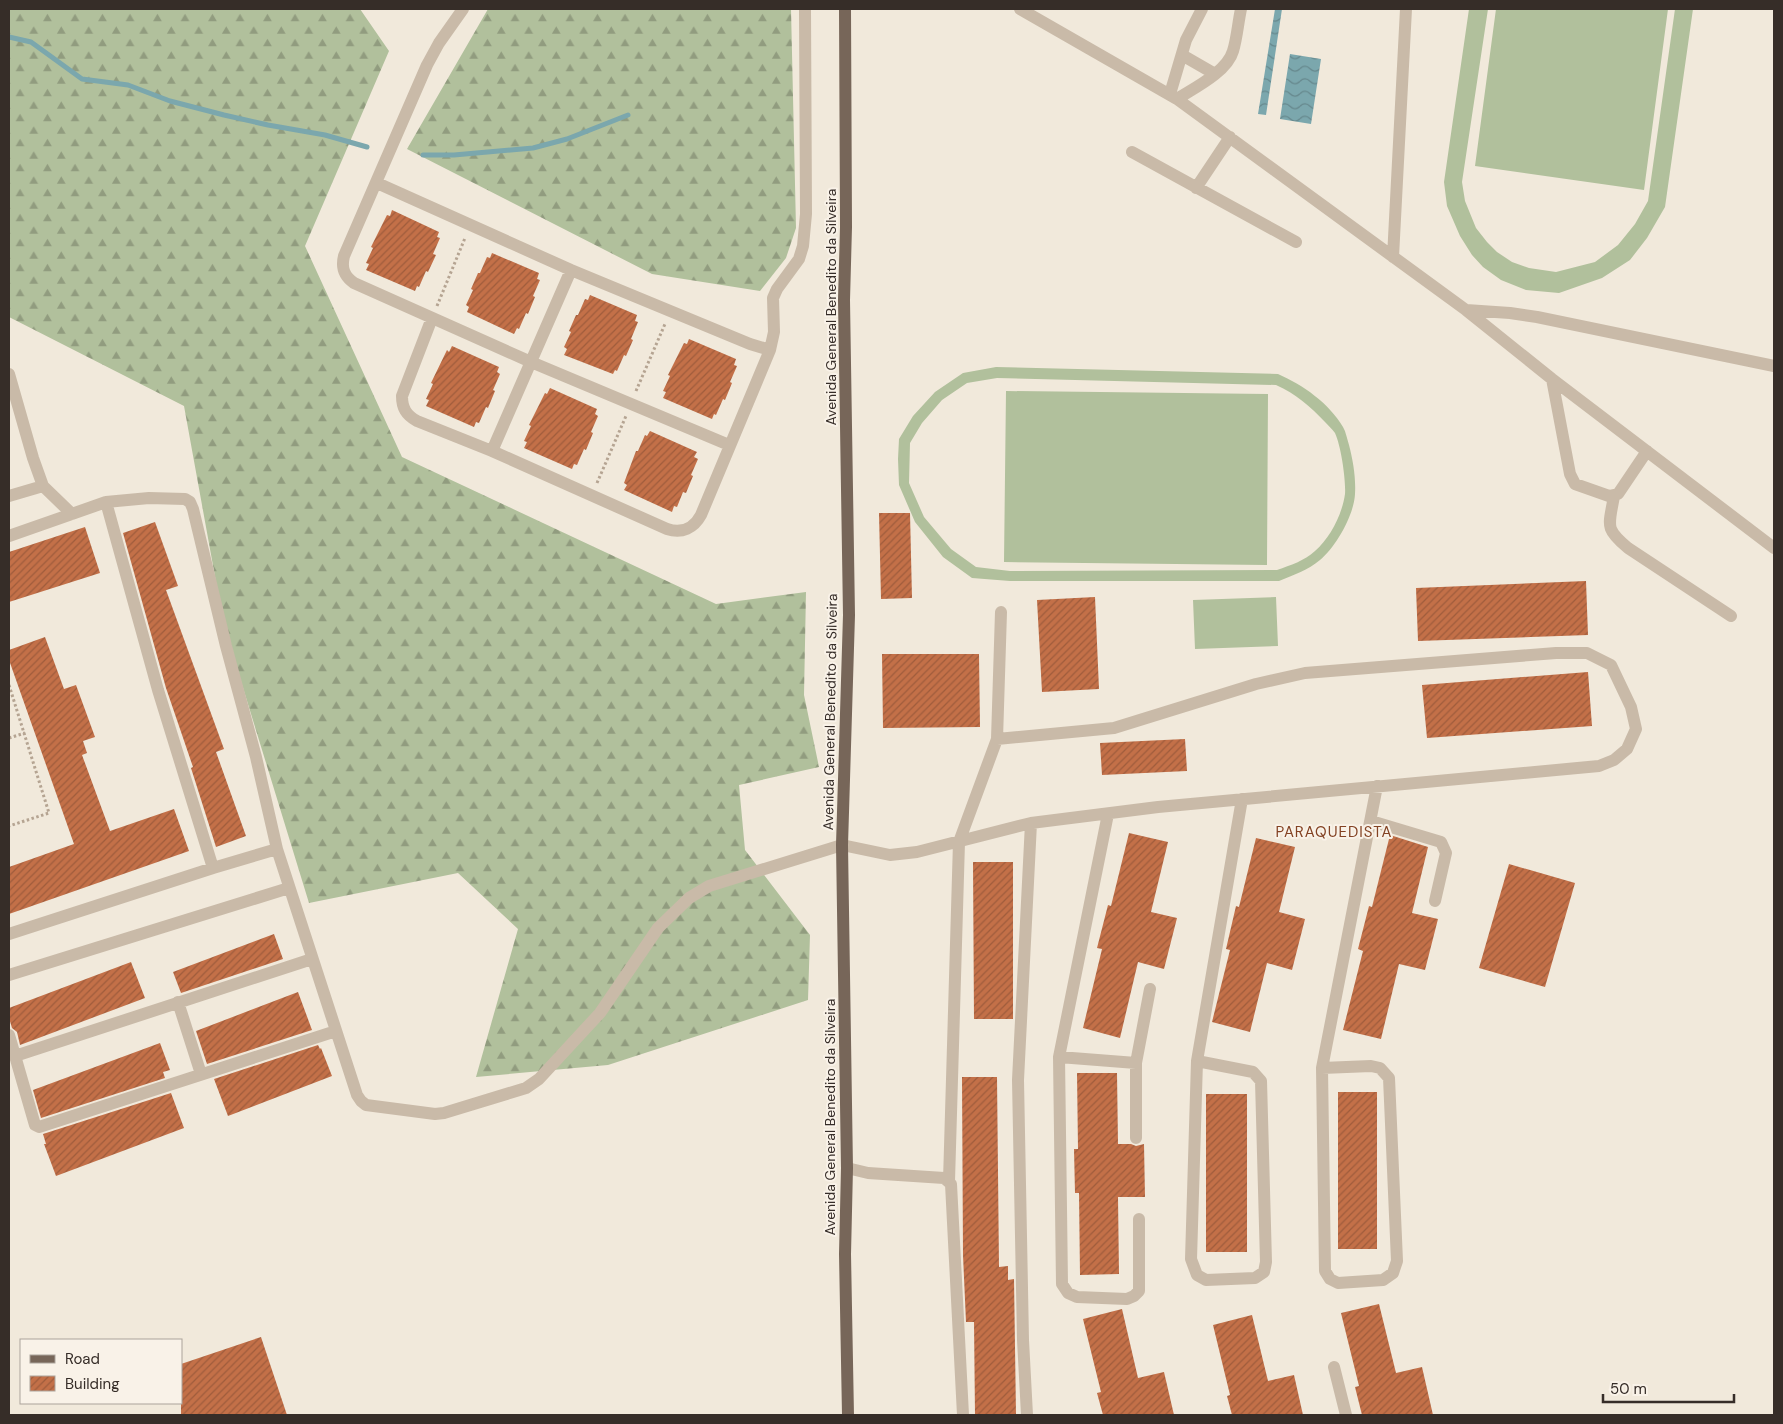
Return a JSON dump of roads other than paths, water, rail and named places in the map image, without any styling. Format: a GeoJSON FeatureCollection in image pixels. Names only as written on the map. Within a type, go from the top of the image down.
{"type":"FeatureCollection","features":[{"type":"Feature","properties":{"kind":"main road","name":"Avenida General Benedito da Silveira"},"geometry":{"type":"LineString","coordinates":[[845,9],[846,227],[844,300],[849,615],[842,845],[847,1168],[845,1254],[848,1415]]}},
{"type":"Feature","properties":{"kind":"street"},"geometry":{"type":"LineString","coordinates":[[463,9],[432,54],[344,256],[344,272],[354,283],[531,362],[729,445]]}},
{"type":"Feature","properties":{"kind":"street"},"geometry":{"type":"LineString","coordinates":[[432,318],[403,391],[403,407],[408,415],[417,421],[492,451],[667,530],[679,531],[691,527],[698,520],[770,350],[774,332],[773,298],[799,259],[804,238],[806,214],[805,9]]}},
{"type":"Feature","properties":{"kind":"street"},"geometry":{"type":"LineString","coordinates":[[1020,9],[1174,96],[1466,310],[1552,380],[1774,548]]}},
{"type":"Feature","properties":{"kind":"street"},"geometry":{"type":"LineString","coordinates":[[1174,96],[1186,40],[1202,9]]}},
{"type":"Feature","properties":{"kind":"street"},"geometry":{"type":"LineString","coordinates":[[1174,96],[1215,74],[1227,62],[1233,52],[1241,9]]}},
{"type":"Feature","properties":{"kind":"street"},"geometry":{"type":"LineString","coordinates":[[1393,257],[1406,9]]}},
{"type":"Feature","properties":{"kind":"street"},"geometry":{"type":"LineString","coordinates":[[1182,55],[1215,74]]}},
{"type":"Feature","properties":{"kind":"street"},"geometry":{"type":"LineString","coordinates":[[1196,188],[1230,137]]}},
{"type":"Feature","properties":{"kind":"street"},"geometry":{"type":"LineString","coordinates":[[1132,152],[1296,242]]}},
{"type":"Feature","properties":{"kind":"street"},"geometry":{"type":"LineString","coordinates":[[377,183],[571,270],[750,344],[770,350]]}},
{"type":"Feature","properties":{"kind":"street"},"geometry":{"type":"LineString","coordinates":[[492,451],[571,270]]}},
{"type":"Feature","properties":{"kind":"street"},"geometry":{"type":"LineString","coordinates":[[1466,310],[1537,317],[1774,366]]}},
{"type":"Feature","properties":{"kind":"street"},"geometry":{"type":"LineString","coordinates":[[9,374],[43,486],[72,514]]}},
{"type":"Feature","properties":{"kind":"street"},"geometry":{"type":"LineString","coordinates":[[1552,380],[1571,479],[1575,484],[1614,496],[1618,494],[1647,451]]}},
{"type":"Feature","properties":{"kind":"street"},"geometry":{"type":"LineString","coordinates":[[9,496],[43,486]]}},
{"type":"Feature","properties":{"kind":"street"},"geometry":{"type":"LineString","coordinates":[[1614,496],[1610,521],[1613,535],[1628,548],[1731,616]]}},
{"type":"Feature","properties":{"kind":"street"},"geometry":{"type":"LineString","coordinates":[[9,536],[106,502],[149,498],[190,502],[256,757],[277,849],[357,1095],[366,1105],[435,1114],[444,1113],[526,1088],[539,1079],[600,1013],[658,928],[689,898],[709,886],[842,845],[890,855],[917,852],[1031,823],[1158,807],[1599,766],[1614,760],[1627,749],[1636,729],[1631,707],[1611,665],[1587,653],[1556,653],[1305,673],[1256,684],[1114,728],[997,740]]}},
{"type":"Feature","properties":{"kind":"street"},"geometry":{"type":"LineString","coordinates":[[106,502],[158,690],[213,868]]}},
{"type":"Feature","properties":{"kind":"street"},"geometry":{"type":"LineString","coordinates":[[963,1415],[952,1187],[948,1180],[959,842],[997,740],[1001,612]]}},
{"type":"Feature","properties":{"kind":"street"},"geometry":{"type":"LineString","coordinates":[[1322,1068],[1371,1066],[1380,1068],[1389,1078],[1397,1261],[1393,1273],[1383,1280],[1338,1283],[1330,1279],[1325,1271],[1322,1068],[1377,786]]}},
{"type":"Feature","properties":{"kind":"street"},"geometry":{"type":"LineString","coordinates":[[1197,1061],[1253,1072],[1261,1080],[1266,1262],[1264,1272],[1255,1278],[1206,1280],[1197,1276],[1191,1260],[1197,1061],[1242,799]]}},
{"type":"Feature","properties":{"kind":"street"},"geometry":{"type":"LineString","coordinates":[[1108,814],[1059,1057],[1062,1284],[1068,1293],[1077,1297],[1127,1299],[1134,1296],[1138,1291],[1138,1219]]}},
{"type":"Feature","properties":{"kind":"street"},"geometry":{"type":"LineString","coordinates":[[1371,821],[1442,842],[1446,852],[1435,900]]}},
{"type":"Feature","properties":{"kind":"street"},"geometry":{"type":"LineString","coordinates":[[1027,1415],[1023,1340],[1018,1080],[1031,823]]}},
{"type":"Feature","properties":{"kind":"street"},"geometry":{"type":"LineString","coordinates":[[9,934],[277,849]]}},
{"type":"Feature","properties":{"kind":"street"},"geometry":{"type":"LineString","coordinates":[[9,975],[289,888]]}},
{"type":"Feature","properties":{"kind":"street"},"geometry":{"type":"LineString","coordinates":[[15,1056],[312,959]]}},
{"type":"Feature","properties":{"kind":"street"},"geometry":{"type":"LineString","coordinates":[[1136,1138],[1136,1063],[1150,989]]}},
{"type":"Feature","properties":{"kind":"street"},"geometry":{"type":"LineString","coordinates":[[178,1002],[201,1074]]}},
{"type":"Feature","properties":{"kind":"street"},"geometry":{"type":"LineString","coordinates":[[9,1035],[35,1125],[39,1127],[336,1031]]}},
{"type":"Feature","properties":{"kind":"street"},"geometry":{"type":"LineString","coordinates":[[1059,1057],[1136,1063]]}},
{"type":"Feature","properties":{"kind":"street"},"geometry":{"type":"LineString","coordinates":[[847,1168],[868,1173],[944,1178],[948,1180]]}},
{"type":"Feature","properties":{"kind":"street"},"geometry":{"type":"LineString","coordinates":[[1334,1366],[1346,1415]]}},
{"type":"Feature","properties":{"kind":"water"},"geometry":{"type":"Polygon","coordinates":[[[1275,9],[1282,9],[1266,115],[1258,114],[1275,9]]]}},
{"type":"Feature","properties":{"kind":"water"},"geometry":{"type":"Polygon","coordinates":[[[1290,54],[1321,59],[1311,124],[1280,119],[1290,54]]]}},
{"type":"Feature","properties":{"kind":"waterway"},"geometry":{"type":"LineString","coordinates":[[9,37],[31,42],[82,79],[128,85],[170,101],[268,125],[325,135],[367,147]]}},
{"type":"Feature","properties":{"kind":"waterway"},"geometry":{"type":"LineString","coordinates":[[423,155],[454,155],[533,148],[567,139],[628,115]]}},
{"type":"Feature","properties":{"kind":"district","name":"PARAQUEDISTA"},"geometry":{"type":"Point","coordinates":[1334,832]}}]}
